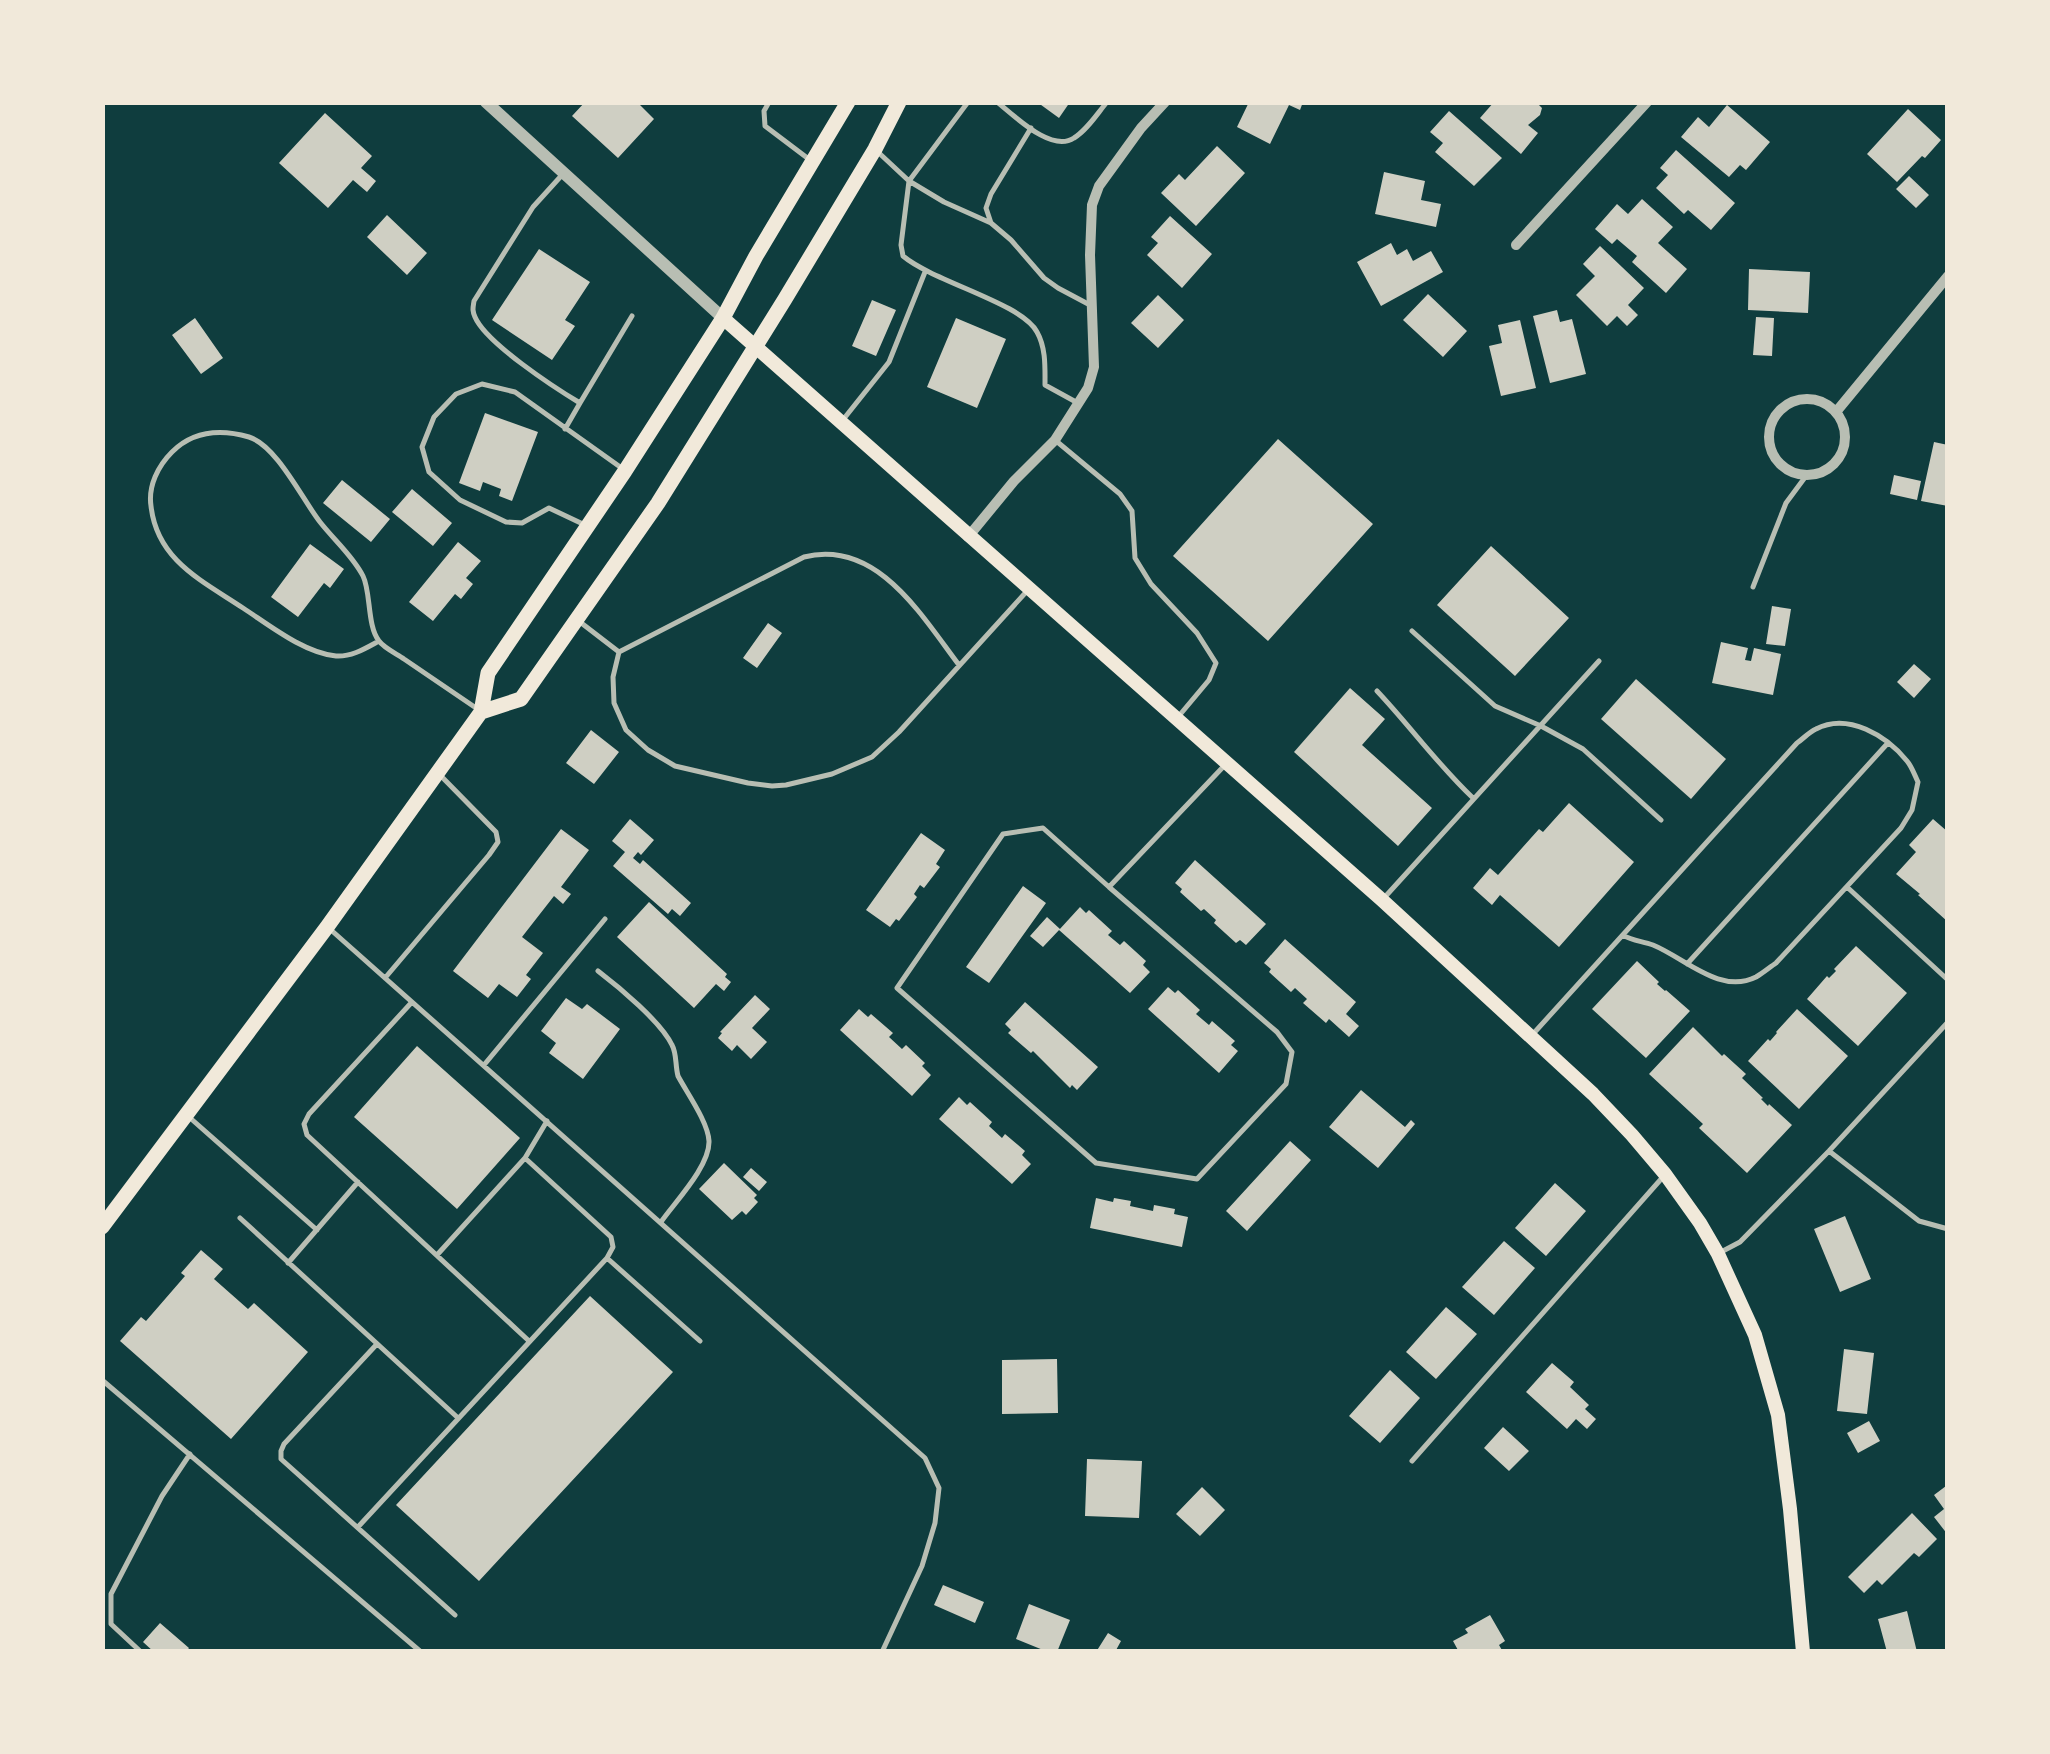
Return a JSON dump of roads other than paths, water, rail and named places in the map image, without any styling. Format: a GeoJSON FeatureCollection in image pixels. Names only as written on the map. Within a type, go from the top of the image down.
{"type":"FeatureCollection","features":[{"type":"Feature","properties":{"kind":"main road"},"geometry":{"type":"LineString","coordinates":[[102,1227],[328,927],[481,712],[488,673],[723,318],[848,102]]}},
{"type":"Feature","properties":{"kind":"main road"},"geometry":{"type":"LineString","coordinates":[[481,712],[521,699],[658,503],[875,149],[899,102]]}},
{"type":"Feature","properties":{"kind":"main road"},"geometry":{"type":"LineString","coordinates":[[723,318],[1382,900],[1593,1094],[1664,1174],[1718,1254],[1755,1335],[1778,1416],[1803,1652]]}},
{"type":"Feature","properties":{"kind":"street"},"geometry":{"type":"LineString","coordinates":[[486,102],[723,318]]}},
{"type":"Feature","properties":{"kind":"street"},"geometry":{"type":"LineString","coordinates":[[968,537],[1055,440],[1088,388],[1094,367],[1092,205],[1099,186],[1164,102]]}},
{"type":"Feature","properties":{"kind":"street"},"geometry":{"type":"LineString","coordinates":[[1516,246],[1647,102]]}},
{"type":"Feature","properties":{"kind":"street"},"geometry":{"type":"LineString","coordinates":[[1836,412],[1948,276]]}},
{"type":"Feature","properties":{"kind":"street"},"geometry":{"type":"LineString","coordinates":[[1814,400],[1836,412],[1845,435],[1844,447],[1830,468],[1806,476],[1782,467],[1769,446],[1769,433],[1780,410],[1790,403],[1814,400]]}},
{"type":"Feature","properties":{"kind":"lane"},"geometry":{"type":"LineString","coordinates":[[769,102],[764,112],[765,126],[813,162]]}},
{"type":"Feature","properties":{"kind":"lane"},"geometry":{"type":"LineString","coordinates":[[968,102],[909,181],[901,245],[904,256],[925,272],[1023,315],[1040,335],[1045,385],[1079,404]]}},
{"type":"Feature","properties":{"kind":"lane"},"geometry":{"type":"LineString","coordinates":[[997,102],[1056,143],[1077,137],[1107,102]]}},
{"type":"Feature","properties":{"kind":"lane"},"geometry":{"type":"LineString","coordinates":[[991,223],[986,208],[991,194],[1030,128]]}},
{"type":"Feature","properties":{"kind":"lane"},"geometry":{"type":"LineString","coordinates":[[875,149],[909,181],[991,223],[1044,278],[1092,306]]}},
{"type":"Feature","properties":{"kind":"lane"},"geometry":{"type":"LineString","coordinates":[[564,172],[533,206],[474,301],[473,311],[484,330],[525,367],[580,403]]}},
{"type":"Feature","properties":{"kind":"lane"},"geometry":{"type":"LineString","coordinates":[[840,424],[889,362],[925,272]]}},
{"type":"Feature","properties":{"kind":"lane"},"geometry":{"type":"LineString","coordinates":[[565,429],[632,316]]}},
{"type":"Feature","properties":{"kind":"lane"},"geometry":{"type":"LineString","coordinates":[[587,526],[549,508],[522,523],[506,522],[460,500],[429,472],[422,447],[434,417],[456,394],[482,384],[515,392],[625,471]]}},
{"type":"Feature","properties":{"kind":"lane"},"geometry":{"type":"LineString","coordinates":[[378,641],[354,654],[336,656],[312,648],[276,630],[178,562],[163,546],[153,525],[150,498],[155,474],[168,456],[183,441],[210,432],[230,432],[257,440],[276,459],[364,578],[378,641],[481,712]]}},
{"type":"Feature","properties":{"kind":"lane"},"geometry":{"type":"LineString","coordinates":[[1055,440],[1120,494],[1132,512],[1135,558],[1151,584],[1197,633],[1216,664],[1176,720]]}},
{"type":"Feature","properties":{"kind":"lane"},"geometry":{"type":"LineString","coordinates":[[1753,586],[1786,503],[1806,476]]}},
{"type":"Feature","properties":{"kind":"lane"},"geometry":{"type":"LineString","coordinates":[[959,665],[885,575],[854,558],[816,554],[619,652],[613,677],[614,703],[626,730],[674,766],[772,786],[832,774],[872,757],[899,732],[1028,590]]}},
{"type":"Feature","properties":{"kind":"lane"},"geometry":{"type":"LineString","coordinates":[[577,620],[619,652]]}},
{"type":"Feature","properties":{"kind":"lane"},"geometry":{"type":"LineString","coordinates":[[1412,631],[1495,706],[1583,749],[1662,820]]}},
{"type":"Feature","properties":{"kind":"lane"},"geometry":{"type":"LineString","coordinates":[[1382,900],[1599,661]]}},
{"type":"Feature","properties":{"kind":"lane"},"geometry":{"type":"LineString","coordinates":[[1377,692],[1473,798]]}},
{"type":"Feature","properties":{"kind":"lane"},"geometry":{"type":"LineString","coordinates":[[1531,1036],[1796,743],[1817,728],[1839,724],[1876,732],[1907,761],[1918,782],[1912,810],[1901,828],[1776,963],[1754,978],[1726,981],[1652,944],[1623,935]]}},
{"type":"Feature","properties":{"kind":"lane"},"geometry":{"type":"LineString","coordinates":[[1686,964],[1888,743]]}},
{"type":"Feature","properties":{"kind":"lane"},"geometry":{"type":"LineString","coordinates":[[1109,888],[1226,764]]}},
{"type":"Feature","properties":{"kind":"lane"},"geometry":{"type":"LineString","coordinates":[[385,978],[498,842],[496,832],[438,772]]}},
{"type":"Feature","properties":{"kind":"lane"},"geometry":{"type":"LineString","coordinates":[[1043,828],[1109,888],[1277,1032],[1292,1052],[1286,1084],[1197,1179],[1096,1163],[897,988],[1003,834],[1043,828]]}},
{"type":"Feature","properties":{"kind":"lane"},"geometry":{"type":"LineString","coordinates":[[1846,887],[1948,980]]}},
{"type":"Feature","properties":{"kind":"lane"},"geometry":{"type":"LineString","coordinates":[[484,1065],[604,919]]}},
{"type":"Feature","properties":{"kind":"lane"},"geometry":{"type":"LineString","coordinates":[[328,927],[925,1458],[938,1488],[936,1523],[922,1566],[882,1652]]}},
{"type":"Feature","properties":{"kind":"lane"},"geometry":{"type":"LineString","coordinates":[[598,970],[625,992],[670,1040],[676,1050],[678,1076],[709,1142],[708,1154],[699,1170],[661,1222]]}},
{"type":"Feature","properties":{"kind":"lane"},"geometry":{"type":"LineString","coordinates":[[412,1002],[309,1114],[304,1124],[307,1135],[529,1341]]}},
{"type":"Feature","properties":{"kind":"lane"},"geometry":{"type":"LineString","coordinates":[[1718,1254],[1740,1242],[1945,1026]]}},
{"type":"Feature","properties":{"kind":"lane"},"geometry":{"type":"LineString","coordinates":[[187,1115],[317,1230]]}},
{"type":"Feature","properties":{"kind":"lane"},"geometry":{"type":"LineString","coordinates":[[437,1256],[525,1158],[546,1121]]}},
{"type":"Feature","properties":{"kind":"lane"},"geometry":{"type":"LineString","coordinates":[[1829,1151],[1919,1221],[1948,1230]]}},
{"type":"Feature","properties":{"kind":"lane"},"geometry":{"type":"LineString","coordinates":[[358,1528],[613,1247],[611,1237],[525,1158]]}},
{"type":"Feature","properties":{"kind":"lane"},"geometry":{"type":"LineString","coordinates":[[1412,1461],[1664,1174]]}},
{"type":"Feature","properties":{"kind":"lane"},"geometry":{"type":"LineString","coordinates":[[288,1263],[358,1182]]}},
{"type":"Feature","properties":{"kind":"lane"},"geometry":{"type":"LineString","coordinates":[[240,1218],[458,1417]]}},
{"type":"Feature","properties":{"kind":"lane"},"geometry":{"type":"LineString","coordinates":[[607,1258],[700,1340]]}},
{"type":"Feature","properties":{"kind":"lane"},"geometry":{"type":"LineString","coordinates":[[377,1344],[284,1444],[281,1459],[455,1615]]}},
{"type":"Feature","properties":{"kind":"lane"},"geometry":{"type":"LineString","coordinates":[[102,1380],[420,1652]]}},
{"type":"Feature","properties":{"kind":"lane"},"geometry":{"type":"LineString","coordinates":[[141,1652],[111,1624],[111,1594],[162,1496],[190,1454]]}}]}
